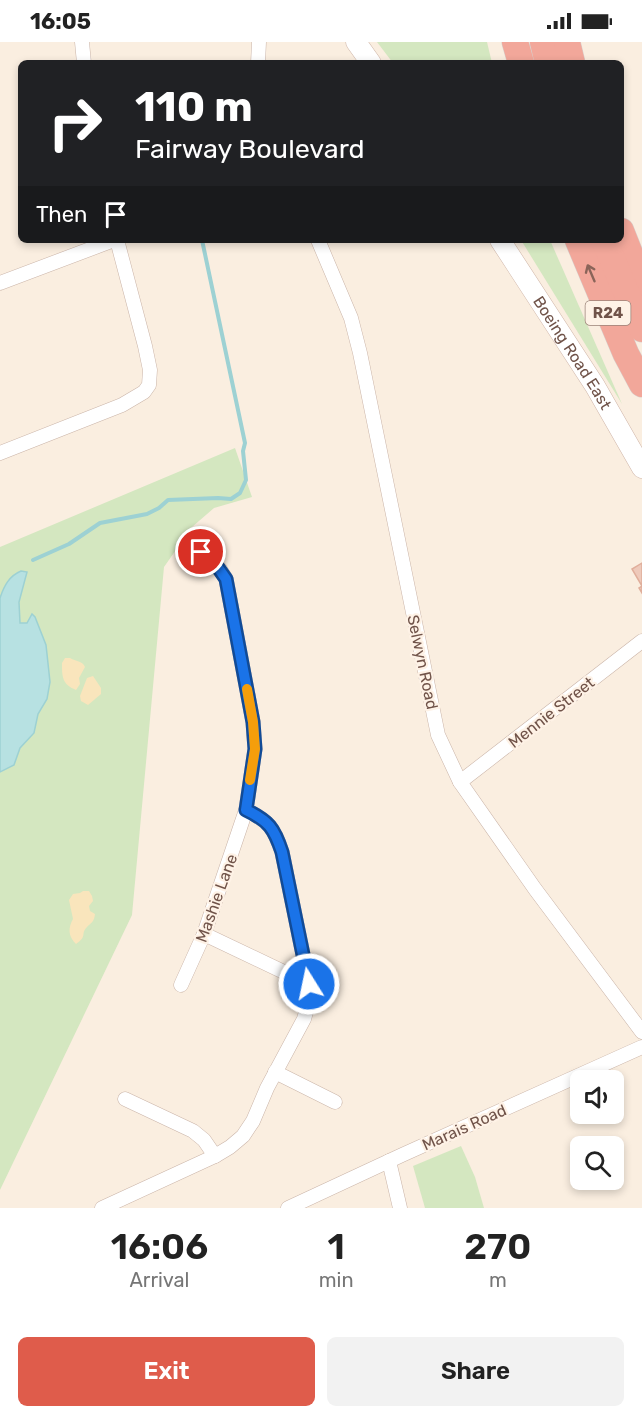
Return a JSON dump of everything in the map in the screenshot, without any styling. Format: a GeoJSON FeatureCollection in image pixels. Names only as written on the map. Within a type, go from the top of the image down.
{"type":"FeatureCollection","features":[{"type":"Feature","properties":{"kind":"highway"},"geometry":{"type":"LineString","coordinates":[[515,42],[520,60]]}},
{"type":"Feature","properties":{"kind":"highway"},"geometry":{"type":"LineString","coordinates":[[543,42],[547,60]]}},
{"type":"Feature","properties":{"kind":"highway"},"geometry":{"type":"LineString","coordinates":[[567,42],[571,60]]}},
{"type":"Feature","properties":{"kind":"highway","name":"R24"},"geometry":{"type":"LineString","coordinates":[[624,239],[642,284]]}},
{"type":"Feature","properties":{"kind":"highway","name":"R24"},"geometry":{"type":"LineString","coordinates":[[579,243],[626,354],[642,384]]}},
{"type":"Feature","properties":{"kind":"highway"},"geometry":{"type":"LineString","coordinates":[[605,243],[642,329]]}},
{"type":"Feature","properties":{"kind":"main road"},"geometry":{"type":"LineString","coordinates":[[356,42],[369,60]]}},
{"type":"Feature","properties":{"kind":"main road","name":"Boeing Road East"},"geometry":{"type":"LineString","coordinates":[[502,243],[595,386],[642,468]]}},
{"type":"Feature","properties":{"kind":"street"},"geometry":{"type":"LineString","coordinates":[[82,42],[84,60]]}},
{"type":"Feature","properties":{"kind":"street"},"geometry":{"type":"LineString","coordinates":[[258,60],[260,42]]}},
{"type":"Feature","properties":{"kind":"street"},"geometry":{"type":"LineString","coordinates":[[0,283],[108,243]]}},
{"type":"Feature","properties":{"kind":"street"},"geometry":{"type":"LineString","coordinates":[[0,453],[122,405],[144,392],[149,385],[150,370],[117,243]]}},
{"type":"Feature","properties":{"kind":"street","name":"Selwyn Road"},"geometry":{"type":"LineString","coordinates":[[319,243],[351,318],[360,353],[438,735],[459,782],[642,1032]]}},
{"type":"Feature","properties":{"kind":"street","name":"Mashie Lane"},"geometry":{"type":"LineString","coordinates":[[181,985],[204,934],[246,810],[255,749],[253,722],[226,579],[201,552]]}},
{"type":"Feature","properties":{"kind":"street","name":"Mennie Street"},"geometry":{"type":"LineString","coordinates":[[459,782],[642,641]]}},
{"type":"Feature","properties":{"kind":"street"},"geometry":{"type":"LineString","coordinates":[[102,1208],[215,1156],[243,1136],[253,1121],[275,1072],[304,1019],[308,1005],[309,984],[282,852],[277,837],[263,818],[246,810]]}},
{"type":"Feature","properties":{"kind":"street"},"geometry":{"type":"LineString","coordinates":[[204,934],[309,984]]}},
{"type":"Feature","properties":{"kind":"street","name":"Marais Road"},"geometry":{"type":"LineString","coordinates":[[288,1208],[642,1047]]}},
{"type":"Feature","properties":{"kind":"street"},"geometry":{"type":"LineString","coordinates":[[275,1072],[335,1102]]}},
{"type":"Feature","properties":{"kind":"street"},"geometry":{"type":"LineString","coordinates":[[125,1099],[193,1131],[204,1140],[215,1156]]}},
{"type":"Feature","properties":{"kind":"street"},"geometry":{"type":"LineString","coordinates":[[389,1161],[400,1208]]}},
{"type":"Feature","properties":{"kind":"green space"},"geometry":{"type":"Polygon","coordinates":[[[377,42],[487,42],[491,60],[391,60],[377,42]]]}},
{"type":"Feature","properties":{"kind":"green space"},"geometry":{"type":"Polygon","coordinates":[[[523,243],[551,243],[622,404],[523,243]]]}},
{"type":"Feature","properties":{"kind":"green space"},"geometry":{"type":"Polygon","coordinates":[[[235,448],[252,497],[214,508],[192,527],[164,567],[132,915],[0,1190],[0,547],[235,448]]]}},
{"type":"Feature","properties":{"kind":"green space"},"geometry":{"type":"Polygon","coordinates":[[[461,1146],[475,1177],[484,1208],[425,1208],[413,1166],[461,1146]]]}},
{"type":"Feature","properties":{"kind":"sand"},"geometry":{"type":"Polygon","coordinates":[[[65,658],[81,662],[85,667],[76,690],[64,680],[62,663],[65,658]]]}},
{"type":"Feature","properties":{"kind":"sand"},"geometry":{"type":"Polygon","coordinates":[[[93,676],[101,688],[101,694],[88,705],[81,701],[80,696],[87,678],[93,676]]]}},
{"type":"Feature","properties":{"kind":"sand"},"geometry":{"type":"Polygon","coordinates":[[[89,891],[92,896],[93,901],[89,906],[90,911],[95,914],[92,922],[85,929],[82,939],[76,944],[70,932],[73,919],[69,900],[73,894],[89,891]]]}},
{"type":"Feature","properties":{"kind":"water"},"geometry":{"type":"Polygon","coordinates":[[[21,571],[27,572],[19,602],[20,623],[27,623],[32,614],[35,617],[46,645],[50,682],[47,699],[38,714],[34,733],[20,748],[14,765],[0,772],[0,598],[8,582],[21,571]]]}},
{"type":"Feature","properties":{"kind":"building"},"geometry":{"type":"Polygon","coordinates":[[[642,563],[642,586],[632,569],[642,563]]]}},
{"type":"Feature","properties":{"kind":"waterway"},"geometry":{"type":"LineString","coordinates":[[33,560],[69,544],[100,523],[147,514],[168,500],[231,499],[240,493],[246,480],[243,451],[245,443],[203,243]]}},
{"type":"Feature","properties":{"kind":"slow traffic"},"geometry":{"type":"LineString","coordinates":[[247,689],[255,749],[250,780]]}},
{"type":"Feature","properties":{"kind":"route"},"geometry":{"type":"LineString","coordinates":[[201,552],[226,579],[253,722],[255,749],[246,810],[263,818],[277,837],[309,984]]}}]}
